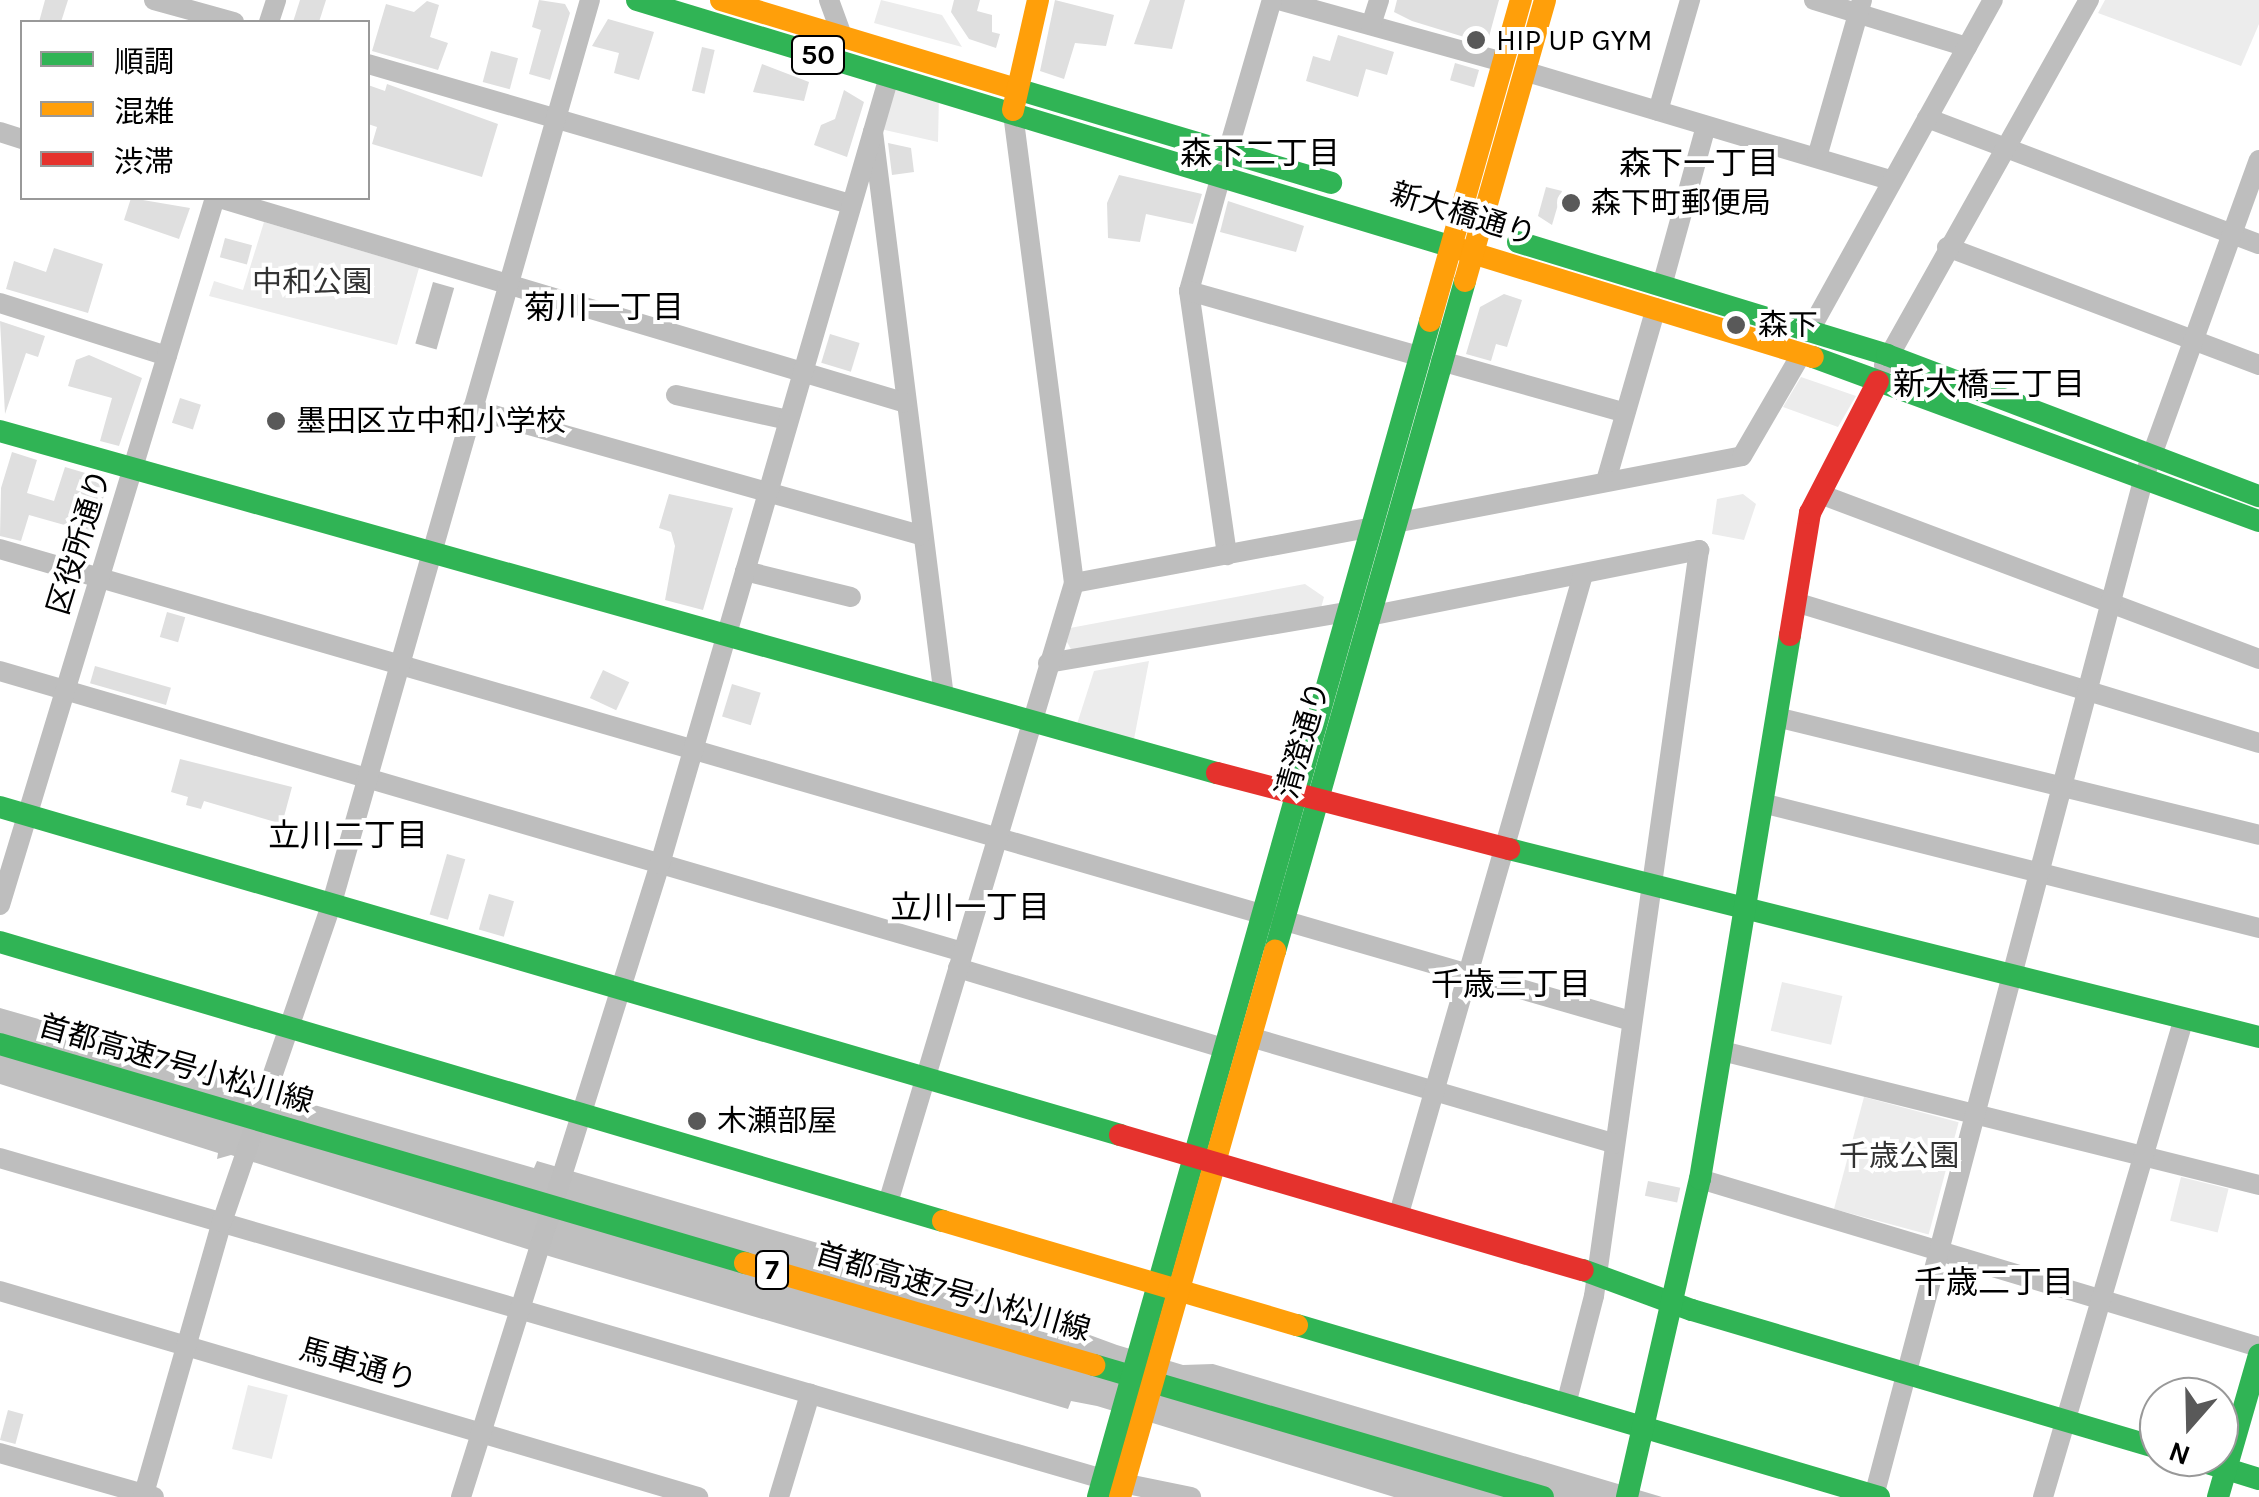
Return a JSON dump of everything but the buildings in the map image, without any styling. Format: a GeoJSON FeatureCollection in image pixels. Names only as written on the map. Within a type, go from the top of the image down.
{"type":"FeatureCollection","features":[{"type":"Feature","properties":{"kind":"main road","name":"新大橋通り"},"geometry":{"type":"LineString","coordinates":[[637,0],[1014,113],[1225,162]]}},
{"type":"Feature","properties":{"kind":"main road","name":"新大橋通り"},"geometry":{"type":"LineString","coordinates":[[721,0],[1014,88],[1225,162],[1464,235],[1663,282],[1887,356],[2148,467],[2259,521]]}},
{"type":"Feature","properties":{"kind":"main road"},"geometry":{"type":"LineString","coordinates":[[1014,113],[1014,88],[1038,0]]}},
{"type":"Feature","properties":{"kind":"main road","name":"清澄通り"},"geometry":{"type":"LineString","coordinates":[[1112,1488],[1204,1161],[1226,1049],[1273,916],[1464,235],[1502,62],[1521,0]]}},
{"type":"Feature","properties":{"kind":"main road","name":"清澄通り"},"geometry":{"type":"LineString","coordinates":[[1464,235],[1524,71],[1545,0]]}},
{"type":"Feature","properties":{"kind":"main road","name":"新大橋通り"},"geometry":{"type":"LineString","coordinates":[[1464,235],[1656,308],[1878,381],[2148,467],[2259,496]]}},
{"type":"Feature","properties":{"kind":"main road"},"geometry":{"type":"LineString","coordinates":[[1630,1488],[1700,1179],[1795,602],[1820,494],[1878,381]]}},
{"type":"Feature","properties":{"kind":"main road"},"geometry":{"type":"LineString","coordinates":[[0,431],[1306,798],[1744,912],[2259,1037]]}},
{"type":"Feature","properties":{"kind":"main road"},"geometry":{"type":"LineString","coordinates":[[0,807],[924,1082],[1597,1274],[1673,1304],[2139,1442]]}},
{"type":"Feature","properties":{"kind":"main road","name":"清澄通り"},"geometry":{"type":"LineString","coordinates":[[1204,1161],[1250,1037],[1273,916]]}},
{"type":"Feature","properties":{"kind":"main road"},"geometry":{"type":"LineString","coordinates":[[0,942],[1876,1496]]}},
{"type":"Feature","properties":{"kind":"main road","name":"首都高速7号小松川線"},"geometry":{"type":"LineString","coordinates":[[0,1044],[1543,1497]]}},
{"type":"Feature","properties":{"kind":"main road","name":"首都高速7号小松川線"},"geometry":{"type":"LineString","coordinates":[[0,1068],[1463,1497]]}},
{"type":"Feature","properties":{"kind":"main road"},"geometry":{"type":"LineString","coordinates":[[2239,1422],[2259,1351]]}},
{"type":"Feature","properties":{"kind":"street"},"geometry":{"type":"LineString","coordinates":[[154,0],[227,20]]}},
{"type":"Feature","properties":{"kind":"street"},"geometry":{"type":"LineString","coordinates":[[0,1453],[147,1496],[222,1222],[294,1028],[331,906],[590,0]]}},
{"type":"Feature","properties":{"kind":"street"},"geometry":{"type":"LineString","coordinates":[[829,0],[842,36]]}},
{"type":"Feature","properties":{"kind":"street"},"geometry":{"type":"LineString","coordinates":[[1226,554],[1188,291],[1275,0],[1502,62]]}},
{"type":"Feature","properties":{"kind":"street"},"geometry":{"type":"LineString","coordinates":[[1371,24],[1379,0]]}},
{"type":"Feature","properties":{"kind":"street"},"geometry":{"type":"LineString","coordinates":[[1658,111],[1690,0]]}},
{"type":"Feature","properties":{"kind":"street"},"geometry":{"type":"LineString","coordinates":[[1814,0],[1860,7],[1967,47]]}},
{"type":"Feature","properties":{"kind":"street"},"geometry":{"type":"LineString","coordinates":[[1810,330],[1993,0]]}},
{"type":"Feature","properties":{"kind":"street"},"geometry":{"type":"LineString","coordinates":[[1878,381],[1887,356],[1947,247],[2088,0]]}},
{"type":"Feature","properties":{"kind":"street"},"geometry":{"type":"LineString","coordinates":[[1817,157],[1860,7]]}},
{"type":"Feature","properties":{"kind":"street"},"geometry":{"type":"LineString","coordinates":[[370,65],[846,203]]}},
{"type":"Feature","properties":{"kind":"street"},"geometry":{"type":"LineString","coordinates":[[1524,71],[1892,181]]}},
{"type":"Feature","properties":{"kind":"street"},"geometry":{"type":"LineString","coordinates":[[462,1497],[532,1257],[622,992],[802,372],[846,203],[888,77]]}},
{"type":"Feature","properties":{"kind":"street"},"geometry":{"type":"LineString","coordinates":[[888,1203],[1074,583],[1014,113]]}},
{"type":"Feature","properties":{"kind":"street"},"geometry":{"type":"LineString","coordinates":[[1927,118],[2259,244]]}},
{"type":"Feature","properties":{"kind":"street"},"geometry":{"type":"LineString","coordinates":[[1663,282],[1706,126]]}},
{"type":"Feature","properties":{"kind":"street"},"geometry":{"type":"LineString","coordinates":[[872,130],[903,402],[944,697]]}},
{"type":"Feature","properties":{"kind":"street"},"geometry":{"type":"LineString","coordinates":[[1876,1496],[2148,467],[2259,160]]}},
{"type":"Feature","properties":{"kind":"street","name":"区役所通り"},"geometry":{"type":"LineString","coordinates":[[0,905],[216,200]]}},
{"type":"Feature","properties":{"kind":"street"},"geometry":{"type":"LineString","coordinates":[[224,200],[903,402]]}},
{"type":"Feature","properties":{"kind":"street"},"geometry":{"type":"LineString","coordinates":[[1947,247],[2259,365]]}},
{"type":"Feature","properties":{"kind":"street"},"geometry":{"type":"LineString","coordinates":[[1188,291],[1622,412]]}},
{"type":"Feature","properties":{"kind":"street"},"geometry":{"type":"LineString","coordinates":[[0,303],[168,356]]}},
{"type":"Feature","properties":{"kind":"street"},"geometry":{"type":"LineString","coordinates":[[1606,481],[1622,412],[1656,308]]}},
{"type":"Feature","properties":{"kind":"street"},"geometry":{"type":"LineString","coordinates":[[1074,583],[1742,456],[1802,353]]}},
{"type":"Feature","properties":{"kind":"street"},"geometry":{"type":"LineString","coordinates":[[676,395],[788,420]]}},
{"type":"Feature","properties":{"kind":"street"},"geometry":{"type":"LineString","coordinates":[[472,409],[921,536]]}},
{"type":"Feature","properties":{"kind":"street"},"geometry":{"type":"LineString","coordinates":[[1820,494],[2259,659]]}},
{"type":"Feature","properties":{"kind":"street"},"geometry":{"type":"LineString","coordinates":[[0,549],[1632,1021]]}},
{"type":"Feature","properties":{"kind":"street"},"geometry":{"type":"LineString","coordinates":[[1048,663],[1358,614],[1583,575],[1700,550],[1649,887],[1597,1274],[1566,1404]]}},
{"type":"Feature","properties":{"kind":"street"},"geometry":{"type":"LineString","coordinates":[[745,571],[851,597]]}},
{"type":"Feature","properties":{"kind":"street"},"geometry":{"type":"LineString","coordinates":[[1398,1217],[1583,575]]}},
{"type":"Feature","properties":{"kind":"street"},"geometry":{"type":"LineString","coordinates":[[1795,602],[2259,743]]}},
{"type":"Feature","properties":{"kind":"street"},"geometry":{"type":"LineString","coordinates":[[0,671],[660,864],[1226,1049]]}},
{"type":"Feature","properties":{"kind":"street"},"geometry":{"type":"LineString","coordinates":[[1776,716],[2259,835]]}},
{"type":"Feature","properties":{"kind":"street"},"geometry":{"type":"LineString","coordinates":[[1762,804],[2259,928]]}},
{"type":"Feature","properties":{"kind":"street"},"geometry":{"type":"LineString","coordinates":[[2043,1497],[2184,1018]]}},
{"type":"Feature","properties":{"kind":"street"},"geometry":{"type":"LineString","coordinates":[[1250,1037],[1615,1144]]}},
{"type":"Feature","properties":{"kind":"street"},"geometry":{"type":"LineString","coordinates":[[1722,1051],[2259,1185]]}},
{"type":"Feature","properties":{"kind":"street"},"geometry":{"type":"LineString","coordinates":[[0,1158],[810,1394],[1112,1488],[1191,1497]]}},
{"type":"Feature","properties":{"kind":"street"},"geometry":{"type":"LineString","coordinates":[[1700,1179],[2259,1351]]}},
{"type":"Feature","properties":{"kind":"street","name":"馬車通り"},"geometry":{"type":"LineString","coordinates":[[0,1291],[698,1497]]}},
{"type":"Feature","properties":{"kind":"street"},"geometry":{"type":"LineString","coordinates":[[779,1497],[810,1394]]}},
{"type":"Feature","properties":{"kind":"green space"},"geometry":{"type":"Polygon","coordinates":[[[881,0],[942,15],[962,47],[874,23],[881,0]]]}},
{"type":"Feature","properties":{"kind":"green space"},"geometry":{"type":"Polygon","coordinates":[[[2105,0],[2259,0],[2259,24],[2241,66],[2098,13],[2105,0]]]}},
{"type":"Feature","properties":{"kind":"green space"},"geometry":{"type":"Polygon","coordinates":[[[890,80],[939,94],[938,142],[876,128],[890,80]]]}},
{"type":"Feature","properties":{"kind":"green space","name":"中和公園"},"geometry":{"type":"Polygon","coordinates":[[[264,222],[419,268],[397,345],[209,296],[214,281],[243,290],[264,222]]]}},
{"type":"Feature","properties":{"kind":"green space"},"geometry":{"type":"Polygon","coordinates":[[[1801,377],[1856,396],[1838,427],[1783,407],[1801,377]]]}},
{"type":"Feature","properties":{"kind":"green space"},"geometry":{"type":"Polygon","coordinates":[[[1743,494],[1756,504],[1744,540],[1712,534],[1717,499],[1743,494]]]}},
{"type":"Feature","properties":{"kind":"green space"},"geometry":{"type":"Polygon","coordinates":[[[1305,584],[1324,597],[1321,608],[1072,651],[1067,642],[1070,628],[1305,584]]]}},
{"type":"Feature","properties":{"kind":"green space"},"geometry":{"type":"Polygon","coordinates":[[[1149,661],[1134,739],[1077,724],[1094,671],[1149,661]]]}},
{"type":"Feature","properties":{"kind":"green space"},"geometry":{"type":"Polygon","coordinates":[[[1782,982],[1842,996],[1831,1045],[1771,1031],[1782,982]]]}},
{"type":"Feature","properties":{"kind":"green space","name":"千歳公園"},"geometry":{"type":"Polygon","coordinates":[[[1864,1097],[1959,1122],[1929,1234],[1834,1209],[1864,1097]]]}},
{"type":"Feature","properties":{"kind":"green space"},"geometry":{"type":"Polygon","coordinates":[[[2181,1177],[2229,1189],[2218,1233],[2170,1221],[2181,1177]]]}},
{"type":"Feature","properties":{"kind":"green space"},"geometry":{"type":"Polygon","coordinates":[[[248,1385],[288,1395],[272,1459],[232,1449],[248,1385]]]}},
{"type":"Feature","properties":{"kind":"shaded area"},"geometry":{"type":"Polygon","coordinates":[[[433,282],[454,288],[437,350],[415,344],[433,282]]]}},
{"type":"Feature","properties":{"kind":"shaded area"},"geometry":{"type":"Polygon","coordinates":[[[0,1008],[252,1080],[297,1100],[534,1168],[537,1161],[986,1292],[1090,1324],[1087,1334],[1183,1365],[1213,1364],[1662,1497],[1394,1497],[1097,1406],[1071,1401],[1068,1409],[552,1257],[231,1155],[217,1159],[218,1153],[0,1084],[0,1008]]]}},
{"type":"Feature","properties":{"kind":"traffic: fast"},"geometry":{"type":"LineString","coordinates":[[637,0],[1456,248]]}},
{"type":"Feature","properties":{"kind":"traffic: fast"},"geometry":{"type":"LineString","coordinates":[[1013,88],[1331,183]]}},
{"type":"Feature","properties":{"kind":"traffic: fast"},"geometry":{"type":"LineString","coordinates":[[1518,242],[1887,355],[2259,496]]}},
{"type":"Feature","properties":{"kind":"traffic: fast"},"geometry":{"type":"LineString","coordinates":[[1275,951],[1465,281]]}},
{"type":"Feature","properties":{"kind":"traffic: fast"},"geometry":{"type":"LineString","coordinates":[[1098,1497],[1430,321]]}},
{"type":"Feature","properties":{"kind":"traffic: fast"},"geometry":{"type":"LineString","coordinates":[[1813,357],[2259,521]]}},
{"type":"Feature","properties":{"kind":"traffic: fast"},"geometry":{"type":"LineString","coordinates":[[0,431],[1217,773]]}},
{"type":"Feature","properties":{"kind":"traffic: fast"},"geometry":{"type":"LineString","coordinates":[[1627,1497],[1700,1179],[1790,635]]}},
{"type":"Feature","properties":{"kind":"traffic: fast"},"geometry":{"type":"LineString","coordinates":[[0,807],[1120,1135]]}},
{"type":"Feature","properties":{"kind":"traffic: fast"},"geometry":{"type":"LineString","coordinates":[[1509,849],[2259,1037]]}},
{"type":"Feature","properties":{"kind":"traffic: fast"},"geometry":{"type":"LineString","coordinates":[[0,942],[943,1221]]}},
{"type":"Feature","properties":{"kind":"traffic: fast"},"geometry":{"type":"LineString","coordinates":[[0,1044],[745,1263]]}},
{"type":"Feature","properties":{"kind":"traffic: fast"},"geometry":{"type":"LineString","coordinates":[[1583,1270],[1692,1310],[2139,1442]]}},
{"type":"Feature","properties":{"kind":"traffic: fast"},"geometry":{"type":"LineString","coordinates":[[1297,1325],[1879,1497]]}},
{"type":"Feature","properties":{"kind":"traffic: fast"},"geometry":{"type":"LineString","coordinates":[[2218,1497],[2259,1355]]}},
{"type":"Feature","properties":{"kind":"traffic: fast"},"geometry":{"type":"LineString","coordinates":[[1094,1365],[1543,1497]]}},
{"type":"Feature","properties":{"kind":"traffic: fast"},"geometry":{"type":"LineString","coordinates":[[2239,1473],[2259,1479]]}},
{"type":"Feature","properties":{"kind":"traffic: slow"},"geometry":{"type":"LineString","coordinates":[[721,0],[1013,88]]}},
{"type":"Feature","properties":{"kind":"traffic: slow"},"geometry":{"type":"LineString","coordinates":[[1013,110],[1038,0]]}},
{"type":"Feature","properties":{"kind":"traffic: slow"},"geometry":{"type":"LineString","coordinates":[[1430,321],[1521,0]]}},
{"type":"Feature","properties":{"kind":"traffic: slow"},"geometry":{"type":"LineString","coordinates":[[1465,281],[1545,0]]}},
{"type":"Feature","properties":{"kind":"traffic: slow"},"geometry":{"type":"LineString","coordinates":[[1456,248],[1813,357]]}},
{"type":"Feature","properties":{"kind":"traffic: slow"},"geometry":{"type":"LineString","coordinates":[[1120,1497],[1275,951]]}},
{"type":"Feature","properties":{"kind":"traffic: slow"},"geometry":{"type":"LineString","coordinates":[[943,1221],[1297,1325]]}},
{"type":"Feature","properties":{"kind":"traffic: slow"},"geometry":{"type":"LineString","coordinates":[[745,1263],[1094,1365]]}},
{"type":"Feature","properties":{"kind":"traffic: jam"},"geometry":{"type":"LineString","coordinates":[[1790,635],[1810,513],[1878,381]]}},
{"type":"Feature","properties":{"kind":"traffic: jam"},"geometry":{"type":"LineString","coordinates":[[1217,773],[1509,849]]}},
{"type":"Feature","properties":{"kind":"traffic: jam"},"geometry":{"type":"LineString","coordinates":[[1120,1135],[1583,1270]]}},
{"type":"Feature","properties":{"kind":"place","name":"HIP UP GYM"},"geometry":{"type":"Point","coordinates":[1476,40]}},
{"type":"Feature","properties":{"kind":"place","name":"森下町郵便局"},"geometry":{"type":"Point","coordinates":[1571,203]}},
{"type":"Feature","properties":{"kind":"place","name":"森下"},"geometry":{"type":"Point","coordinates":[1736,325]}},
{"type":"Feature","properties":{"kind":"place","name":"墨田区立中和小学校"},"geometry":{"type":"Point","coordinates":[276,421]}},
{"type":"Feature","properties":{"kind":"place","name":"木瀬部屋"},"geometry":{"type":"Point","coordinates":[697,1121]}},
{"type":"Feature","properties":{"kind":"district","name":"森下二丁目"},"geometry":{"type":"Point","coordinates":[1260,154]}},
{"type":"Feature","properties":{"kind":"district","name":"森下一丁目"},"geometry":{"type":"Point","coordinates":[1699,164]}},
{"type":"Feature","properties":{"kind":"district","name":"菊川一丁目"},"geometry":{"type":"Point","coordinates":[604,308]}},
{"type":"Feature","properties":{"kind":"district","name":"新大橋三丁目"},"geometry":{"type":"Point","coordinates":[1989,385]}},
{"type":"Feature","properties":{"kind":"district","name":"立川二丁目"},"geometry":{"type":"Point","coordinates":[348,836]}},
{"type":"Feature","properties":{"kind":"district","name":"立川一丁目"},"geometry":{"type":"Point","coordinates":[970,908]}},
{"type":"Feature","properties":{"kind":"district","name":"千歳三丁目"},"geometry":{"type":"Point","coordinates":[1511,985]}},
{"type":"Feature","properties":{"kind":"district","name":"千歳二丁目"},"geometry":{"type":"Point","coordinates":[1994,1283]}}]}
